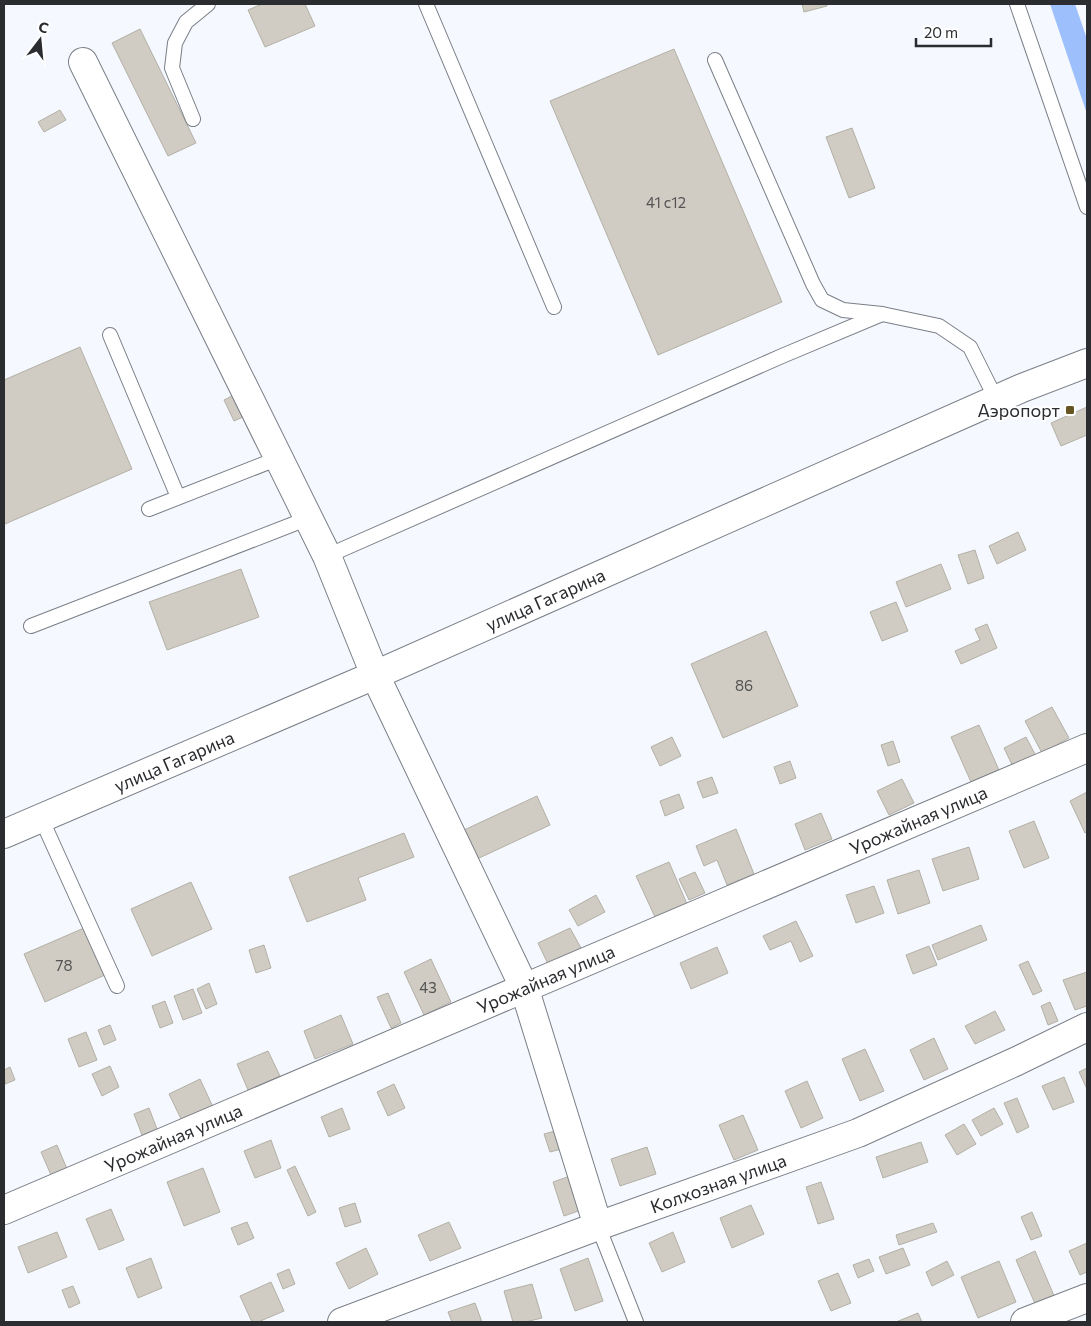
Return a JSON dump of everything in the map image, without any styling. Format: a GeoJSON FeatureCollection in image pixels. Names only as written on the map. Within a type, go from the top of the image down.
{"type":"FeatureCollection","features":[{"type":"Feature","properties":{"kind":"street"},"geometry":{"type":"LineString","coordinates":[[83,62],[328,556],[375,675],[524,987],[598,1226]]}},
{"type":"Feature","properties":{"kind":"street","name":"улица Гагарина"},"geometry":{"type":"LineString","coordinates":[[4,834],[375,675],[996,399],[1087,363]]}},
{"type":"Feature","properties":{"kind":"street","name":"Урожайная улица"},"geometry":{"type":"LineString","coordinates":[[4,1210],[1087,748]]}},
{"type":"Feature","properties":{"kind":"street","name":"Колхозная улица"},"geometry":{"type":"LineString","coordinates":[[342,1322],[598,1226],[858,1133],[1087,1027]]}},
{"type":"Feature","properties":{"kind":"street"},"geometry":{"type":"LineString","coordinates":[[1024,1322],[1087,1298]]}},
{"type":"Feature","properties":{"kind":"lane"},"geometry":{"type":"LineString","coordinates":[[193,119],[172,68],[175,43],[186,22],[208,4]]}},
{"type":"Feature","properties":{"kind":"lane"},"geometry":{"type":"LineString","coordinates":[[426,4],[554,307]]}},
{"type":"Feature","properties":{"kind":"lane"},"geometry":{"type":"LineString","coordinates":[[1017,4],[1087,207]]}},
{"type":"Feature","properties":{"kind":"lane"},"geometry":{"type":"LineString","coordinates":[[715,60],[812,284],[822,300],[843,310],[882,314],[939,326],[970,348],[996,399]]}},
{"type":"Feature","properties":{"kind":"lane"},"geometry":{"type":"LineString","coordinates":[[328,556],[782,356],[882,314]]}},
{"type":"Feature","properties":{"kind":"lane"},"geometry":{"type":"LineString","coordinates":[[110,335],[178,497]]}},
{"type":"Feature","properties":{"kind":"lane"},"geometry":{"type":"LineString","coordinates":[[149,509],[279,458]]}},
{"type":"Feature","properties":{"kind":"lane"},"geometry":{"type":"LineString","coordinates":[[31,626],[309,518]]}},
{"type":"Feature","properties":{"kind":"lane"},"geometry":{"type":"LineString","coordinates":[[41,818],[117,986]]}},
{"type":"Feature","properties":{"kind":"lane"},"geometry":{"type":"LineString","coordinates":[[598,1226],[636,1322]]}},
{"type":"Feature","properties":{"kind":"shaded area"},"geometry":{"type":"Polygon","coordinates":[[[1050,4],[1075,4],[1087,39],[1087,114],[1050,4]]]}},
{"type":"Feature","properties":{"kind":"building"},"geometry":{"type":"Polygon","coordinates":[[[262,4],[305,4],[315,26],[265,47],[248,10],[262,4]]]}},
{"type":"Feature","properties":{"kind":"building"},"geometry":{"type":"Polygon","coordinates":[[[802,4],[827,4],[827,6],[804,12],[802,4]]]}},
{"type":"Feature","properties":{"kind":"building"},"geometry":{"type":"Polygon","coordinates":[[[140,29],[196,143],[168,156],[112,43],[140,29]]]}},
{"type":"Feature","properties":{"kind":"building"},"geometry":{"type":"Polygon","coordinates":[[[674,49],[782,302],[658,355],[550,101],[674,49]]]}},
{"type":"Feature","properties":{"kind":"building"},"geometry":{"type":"Polygon","coordinates":[[[60,110],[66,120],[44,132],[38,122],[60,110]]]}},
{"type":"Feature","properties":{"kind":"building"},"geometry":{"type":"Polygon","coordinates":[[[852,128],[875,188],[849,198],[826,137],[852,128]]]}},
{"type":"Feature","properties":{"kind":"building"},"geometry":{"type":"Polygon","coordinates":[[[80,347],[132,469],[5,524],[4,380],[80,347]]]}},
{"type":"Feature","properties":{"kind":"building"},"geometry":{"type":"Polygon","coordinates":[[[240,392],[250,414],[234,421],[224,400],[240,392]]]}},
{"type":"Feature","properties":{"kind":"building"},"geometry":{"type":"Polygon","coordinates":[[[1087,407],[1087,435],[1061,446],[1051,423],[1087,407]]]}},
{"type":"Feature","properties":{"kind":"building"},"geometry":{"type":"Polygon","coordinates":[[[1018,532],[1026,550],[997,564],[989,546],[1018,532]]]}},
{"type":"Feature","properties":{"kind":"building"},"geometry":{"type":"Polygon","coordinates":[[[975,550],[984,578],[968,584],[958,555],[975,550]]]}},
{"type":"Feature","properties":{"kind":"building"},"geometry":{"type":"Polygon","coordinates":[[[941,564],[951,589],[906,607],[896,582],[941,564]]]}},
{"type":"Feature","properties":{"kind":"building"},"geometry":{"type":"Polygon","coordinates":[[[241,569],[259,617],[167,650],[149,602],[241,569]]]}},
{"type":"Feature","properties":{"kind":"building"},"geometry":{"type":"Polygon","coordinates":[[[896,602],[908,631],[882,641],[870,612],[896,602]]]}},
{"type":"Feature","properties":{"kind":"building"},"geometry":{"type":"Polygon","coordinates":[[[987,624],[997,648],[961,664],[955,651],[980,640],[975,629],[987,624]]]}},
{"type":"Feature","properties":{"kind":"building"},"geometry":{"type":"Polygon","coordinates":[[[766,631],[798,706],[723,738],[691,664],[766,631]]]}},
{"type":"Feature","properties":{"kind":"building"},"geometry":{"type":"Polygon","coordinates":[[[1052,707],[1069,738],[1042,753],[1025,721],[1052,707]]]}},
{"type":"Feature","properties":{"kind":"building"},"geometry":{"type":"Polygon","coordinates":[[[979,725],[999,770],[971,782],[951,737],[979,725]]]}},
{"type":"Feature","properties":{"kind":"building"},"geometry":{"type":"Polygon","coordinates":[[[672,737],[681,756],[660,766],[651,747],[672,737]]]}},
{"type":"Feature","properties":{"kind":"building"},"geometry":{"type":"Polygon","coordinates":[[[1026,737],[1037,758],[1014,769],[1004,748],[1026,737]]]}},
{"type":"Feature","properties":{"kind":"building"},"geometry":{"type":"Polygon","coordinates":[[[893,741],[900,762],[888,766],[881,745],[893,741]]]}},
{"type":"Feature","properties":{"kind":"building"},"geometry":{"type":"Polygon","coordinates":[[[790,761],[796,778],[780,784],[774,767],[790,761]]]}},
{"type":"Feature","properties":{"kind":"building"},"geometry":{"type":"Polygon","coordinates":[[[712,777],[718,793],[703,798],[697,782],[712,777]]]}},
{"type":"Feature","properties":{"kind":"building"},"geometry":{"type":"Polygon","coordinates":[[[902,779],[914,803],[889,815],[877,791],[902,779]]]}},
{"type":"Feature","properties":{"kind":"building"},"geometry":{"type":"Polygon","coordinates":[[[1087,792],[1087,832],[1085,833],[1070,801],[1087,792]]]}},
{"type":"Feature","properties":{"kind":"building"},"geometry":{"type":"Polygon","coordinates":[[[679,794],[684,808],[665,816],[660,801],[679,794]]]}},
{"type":"Feature","properties":{"kind":"building"},"geometry":{"type":"Polygon","coordinates":[[[537,796],[550,825],[477,859],[464,830],[537,796]]]}},
{"type":"Feature","properties":{"kind":"building"},"geometry":{"type":"Polygon","coordinates":[[[821,813],[832,839],[805,850],[795,824],[821,813]]]}},
{"type":"Feature","properties":{"kind":"building"},"geometry":{"type":"Polygon","coordinates":[[[1034,821],[1049,858],[1024,868],[1009,831],[1034,821]]]}},
{"type":"Feature","properties":{"kind":"building"},"geometry":{"type":"Polygon","coordinates":[[[736,829],[754,874],[727,885],[717,860],[704,866],[696,846],[736,829]]]}},
{"type":"Feature","properties":{"kind":"building"},"geometry":{"type":"Polygon","coordinates":[[[404,833],[414,857],[358,878],[366,900],[307,922],[289,877],[404,833]]]}},
{"type":"Feature","properties":{"kind":"building"},"geometry":{"type":"Polygon","coordinates":[[[969,847],[979,879],[943,891],[932,859],[969,847]]]}},
{"type":"Feature","properties":{"kind":"building"},"geometry":{"type":"Polygon","coordinates":[[[669,862],[687,904],[655,917],[636,876],[669,862]]]}},
{"type":"Feature","properties":{"kind":"building"},"geometry":{"type":"Polygon","coordinates":[[[919,870],[930,903],[898,914],[887,880],[919,870]]]}},
{"type":"Feature","properties":{"kind":"building"},"geometry":{"type":"Polygon","coordinates":[[[695,872],[705,893],[689,900],[679,879],[695,872]]]}},
{"type":"Feature","properties":{"kind":"building"},"geometry":{"type":"Polygon","coordinates":[[[191,882],[212,929],[152,956],[131,909],[191,882]]]}},
{"type":"Feature","properties":{"kind":"building"},"geometry":{"type":"Polygon","coordinates":[[[874,886],[884,913],[856,923],[846,895],[874,886]]]}},
{"type":"Feature","properties":{"kind":"building"},"geometry":{"type":"Polygon","coordinates":[[[596,895],[605,912],[578,926],[569,910],[596,895]]]}},
{"type":"Feature","properties":{"kind":"building"},"geometry":{"type":"Polygon","coordinates":[[[796,921],[813,956],[800,962],[791,941],[770,950],[763,936],[796,921]]]}},
{"type":"Feature","properties":{"kind":"building"},"geometry":{"type":"Polygon","coordinates":[[[981,925],[987,940],[938,960],[932,945],[981,925]]]}},
{"type":"Feature","properties":{"kind":"building"},"geometry":{"type":"Polygon","coordinates":[[[84,928],[105,975],[45,1002],[24,954],[84,928]]]}},
{"type":"Feature","properties":{"kind":"building"},"geometry":{"type":"Polygon","coordinates":[[[570,928],[581,948],[548,964],[538,943],[570,928]]]}},
{"type":"Feature","properties":{"kind":"building"},"geometry":{"type":"Polygon","coordinates":[[[264,945],[271,968],[256,973],[249,950],[264,945]]]}},
{"type":"Feature","properties":{"kind":"building"},"geometry":{"type":"Polygon","coordinates":[[[929,946],[937,965],[913,974],[906,955],[929,946]]]}},
{"type":"Feature","properties":{"kind":"building"},"geometry":{"type":"Polygon","coordinates":[[[717,947],[728,973],[691,989],[680,963],[717,947]]]}},
{"type":"Feature","properties":{"kind":"building"},"geometry":{"type":"Polygon","coordinates":[[[431,959],[451,1002],[424,1015],[404,972],[431,959]]]}},
{"type":"Feature","properties":{"kind":"building"},"geometry":{"type":"Polygon","coordinates":[[[1028,961],[1042,991],[1033,995],[1019,965],[1028,961]]]}},
{"type":"Feature","properties":{"kind":"building"},"geometry":{"type":"Polygon","coordinates":[[[1087,972],[1087,1006],[1075,1010],[1063,980],[1087,972]]]}},
{"type":"Feature","properties":{"kind":"building"},"geometry":{"type":"Polygon","coordinates":[[[209,983],[217,1004],[206,1009],[197,989],[209,983]]]}},
{"type":"Feature","properties":{"kind":"building"},"geometry":{"type":"Polygon","coordinates":[[[193,989],[202,1013],[183,1020],[174,996],[193,989]]]}},
{"type":"Feature","properties":{"kind":"building"},"geometry":{"type":"Polygon","coordinates":[[[388,993],[401,1023],[391,1028],[377,997],[388,993]]]}},
{"type":"Feature","properties":{"kind":"building"},"geometry":{"type":"Polygon","coordinates":[[[165,1001],[173,1023],[160,1028],[152,1006],[165,1001]]]}},
{"type":"Feature","properties":{"kind":"building"},"geometry":{"type":"Polygon","coordinates":[[[1050,1002],[1058,1021],[1048,1025],[1041,1006],[1050,1002]]]}},
{"type":"Feature","properties":{"kind":"building"},"geometry":{"type":"Polygon","coordinates":[[[995,1011],[1005,1030],[975,1044],[965,1026],[995,1011]]]}},
{"type":"Feature","properties":{"kind":"building"},"geometry":{"type":"Polygon","coordinates":[[[341,1015],[353,1044],[315,1059],[304,1031],[341,1015]]]}},
{"type":"Feature","properties":{"kind":"building"},"geometry":{"type":"Polygon","coordinates":[[[110,1025],[116,1040],[104,1045],[98,1030],[110,1025]]]}},
{"type":"Feature","properties":{"kind":"building"},"geometry":{"type":"Polygon","coordinates":[[[86,1032],[97,1060],[79,1067],[68,1039],[86,1032]]]}},
{"type":"Feature","properties":{"kind":"building"},"geometry":{"type":"Polygon","coordinates":[[[934,1038],[948,1069],[924,1080],[910,1050],[934,1038]]]}},
{"type":"Feature","properties":{"kind":"building"},"geometry":{"type":"Polygon","coordinates":[[[865,1049],[884,1091],[860,1101],[842,1059],[865,1049]]]}},
{"type":"Feature","properties":{"kind":"building"},"geometry":{"type":"Polygon","coordinates":[[[268,1051],[280,1076],[248,1090],[237,1064],[268,1051]]]}},
{"type":"Feature","properties":{"kind":"building"},"geometry":{"type":"Polygon","coordinates":[[[110,1066],[119,1087],[102,1096],[92,1074],[110,1066]]]}},
{"type":"Feature","properties":{"kind":"building"},"geometry":{"type":"Polygon","coordinates":[[[10,1067],[15,1080],[5,1084],[4,1070],[10,1067]]]}},
{"type":"Feature","properties":{"kind":"building"},"geometry":{"type":"Polygon","coordinates":[[[1087,1068],[1087,1089],[1079,1072],[1087,1068]]]}},
{"type":"Feature","properties":{"kind":"building"},"geometry":{"type":"Polygon","coordinates":[[[1064,1077],[1074,1102],[1053,1110],[1042,1086],[1064,1077]]]}},
{"type":"Feature","properties":{"kind":"building"},"geometry":{"type":"Polygon","coordinates":[[[200,1079],[213,1107],[182,1121],[169,1094],[200,1079]]]}},
{"type":"Feature","properties":{"kind":"building"},"geometry":{"type":"Polygon","coordinates":[[[807,1081],[823,1118],[801,1128],[785,1091],[807,1081]]]}},
{"type":"Feature","properties":{"kind":"building"},"geometry":{"type":"Polygon","coordinates":[[[394,1084],[405,1108],[388,1116],[377,1092],[394,1084]]]}},
{"type":"Feature","properties":{"kind":"building"},"geometry":{"type":"Polygon","coordinates":[[[1017,1098],[1029,1127],[1017,1133],[1004,1103],[1017,1098]]]}},
{"type":"Feature","properties":{"kind":"building"},"geometry":{"type":"Polygon","coordinates":[[[149,1108],[157,1129],[142,1135],[134,1114],[149,1108]]]}},
{"type":"Feature","properties":{"kind":"building"},"geometry":{"type":"Polygon","coordinates":[[[342,1108],[350,1129],[329,1137],[321,1117],[342,1108]]]}},
{"type":"Feature","properties":{"kind":"building"},"geometry":{"type":"Polygon","coordinates":[[[994,1108],[1003,1124],[981,1136],[972,1120],[994,1108]]]}},
{"type":"Feature","properties":{"kind":"building"},"geometry":{"type":"Polygon","coordinates":[[[743,1115],[758,1150],[734,1160],[719,1125],[743,1115]]]}},
{"type":"Feature","properties":{"kind":"building"},"geometry":{"type":"Polygon","coordinates":[[[964,1124],[976,1144],[957,1155],[945,1135],[964,1124]]]}},
{"type":"Feature","properties":{"kind":"building"},"geometry":{"type":"Polygon","coordinates":[[[559,1130],[565,1148],[550,1152],[544,1134],[559,1130]]]}},
{"type":"Feature","properties":{"kind":"building"},"geometry":{"type":"Polygon","coordinates":[[[271,1140],[281,1168],[255,1178],[244,1151],[271,1140]]]}},
{"type":"Feature","properties":{"kind":"building"},"geometry":{"type":"Polygon","coordinates":[[[921,1142],[928,1162],[883,1178],[876,1157],[921,1142]]]}},
{"type":"Feature","properties":{"kind":"building"},"geometry":{"type":"Polygon","coordinates":[[[57,1145],[67,1169],[51,1175],[41,1152],[57,1145]]]}},
{"type":"Feature","properties":{"kind":"building"},"geometry":{"type":"Polygon","coordinates":[[[647,1147],[656,1174],[620,1186],[611,1159],[647,1147]]]}},
{"type":"Feature","properties":{"kind":"building"},"geometry":{"type":"Polygon","coordinates":[[[295,1166],[316,1212],[308,1216],[287,1170],[295,1166]]]}},
{"type":"Feature","properties":{"kind":"building"},"geometry":{"type":"Polygon","coordinates":[[[203,1168],[220,1212],[184,1226],[167,1182],[203,1168]]]}},
{"type":"Feature","properties":{"kind":"building"},"geometry":{"type":"Polygon","coordinates":[[[573,1175],[584,1209],[564,1216],[553,1182],[573,1175]]]}},
{"type":"Feature","properties":{"kind":"building"},"geometry":{"type":"Polygon","coordinates":[[[821,1182],[834,1219],[818,1224],[806,1187],[821,1182]]]}},
{"type":"Feature","properties":{"kind":"building"},"geometry":{"type":"Polygon","coordinates":[[[355,1203],[361,1222],[345,1227],[339,1208],[355,1203]]]}},
{"type":"Feature","properties":{"kind":"building"},"geometry":{"type":"Polygon","coordinates":[[[751,1205],[764,1234],[732,1248],[720,1218],[751,1205]]]}},
{"type":"Feature","properties":{"kind":"building"},"geometry":{"type":"Polygon","coordinates":[[[111,1209],[124,1240],[99,1250],[86,1219],[111,1209]]]}},
{"type":"Feature","properties":{"kind":"building"},"geometry":{"type":"Polygon","coordinates":[[[1032,1212],[1042,1236],[1031,1240],[1021,1217],[1032,1212]]]}},
{"type":"Feature","properties":{"kind":"building"},"geometry":{"type":"Polygon","coordinates":[[[247,1222],[254,1238],[238,1245],[231,1228],[247,1222]]]}},
{"type":"Feature","properties":{"kind":"building"},"geometry":{"type":"Polygon","coordinates":[[[449,1222],[461,1248],[430,1261],[418,1235],[449,1222]]]}},
{"type":"Feature","properties":{"kind":"building"},"geometry":{"type":"Polygon","coordinates":[[[933,1223],[937,1232],[899,1245],[896,1235],[933,1223]]]}},
{"type":"Feature","properties":{"kind":"building"},"geometry":{"type":"Polygon","coordinates":[[[57,1232],[67,1257],[28,1273],[18,1247],[57,1232]]]}},
{"type":"Feature","properties":{"kind":"building"},"geometry":{"type":"Polygon","coordinates":[[[673,1232],[685,1262],[662,1272],[649,1243],[673,1232]]]}},
{"type":"Feature","properties":{"kind":"building"},"geometry":{"type":"Polygon","coordinates":[[[1087,1243],[1087,1272],[1080,1275],[1069,1251],[1087,1243]]]}},
{"type":"Feature","properties":{"kind":"building"},"geometry":{"type":"Polygon","coordinates":[[[366,1248],[378,1274],[349,1289],[336,1263],[366,1248]]]}},
{"type":"Feature","properties":{"kind":"building"},"geometry":{"type":"Polygon","coordinates":[[[903,1248],[910,1265],[886,1274],[879,1257],[903,1248]]]}},
{"type":"Feature","properties":{"kind":"building"},"geometry":{"type":"Polygon","coordinates":[[[1035,1251],[1055,1298],[1036,1306],[1016,1260],[1035,1251]]]}},
{"type":"Feature","properties":{"kind":"building"},"geometry":{"type":"Polygon","coordinates":[[[151,1258],[162,1288],[138,1298],[126,1268],[151,1258]]]}},
{"type":"Feature","properties":{"kind":"building"},"geometry":{"type":"Polygon","coordinates":[[[588,1258],[603,1301],[575,1311],[560,1269],[588,1258]]]}},
{"type":"Feature","properties":{"kind":"building"},"geometry":{"type":"Polygon","coordinates":[[[869,1259],[874,1271],[858,1278],[853,1265],[869,1259]]]}},
{"type":"Feature","properties":{"kind":"building"},"geometry":{"type":"Polygon","coordinates":[[[947,1261],[954,1275],[932,1286],[926,1272],[947,1261]]]}},
{"type":"Feature","properties":{"kind":"building"},"geometry":{"type":"Polygon","coordinates":[[[999,1261],[1016,1302],[978,1318],[961,1277],[999,1261]]]}},
{"type":"Feature","properties":{"kind":"building"},"geometry":{"type":"Polygon","coordinates":[[[289,1269],[295,1284],[283,1289],[277,1274],[289,1269]]]}},
{"type":"Feature","properties":{"kind":"building"},"geometry":{"type":"Polygon","coordinates":[[[838,1273],[851,1303],[831,1311],[818,1281],[838,1273]]]}},
{"type":"Feature","properties":{"kind":"building"},"geometry":{"type":"Polygon","coordinates":[[[271,1282],[284,1311],[258,1322],[252,1322],[240,1296],[271,1282]]]}},
{"type":"Feature","properties":{"kind":"building"},"geometry":{"type":"Polygon","coordinates":[[[532,1284],[542,1318],[525,1322],[513,1322],[504,1291],[532,1284]]]}},
{"type":"Feature","properties":{"kind":"building"},"geometry":{"type":"Polygon","coordinates":[[[73,1286],[80,1303],[69,1308],[62,1290],[73,1286]]]}},
{"type":"Feature","properties":{"kind":"building"},"geometry":{"type":"Polygon","coordinates":[[[475,1303],[482,1322],[452,1322],[448,1312],[475,1303]]]}},
{"type":"Feature","properties":{"kind":"building"},"geometry":{"type":"Polygon","coordinates":[[[918,1313],[922,1322],[896,1322],[918,1313]]]}},
{"type":"Feature","properties":{"kind":"place","name":"Аэропорт"},"geometry":{"type":"Point","coordinates":[1070,410]}}]}
